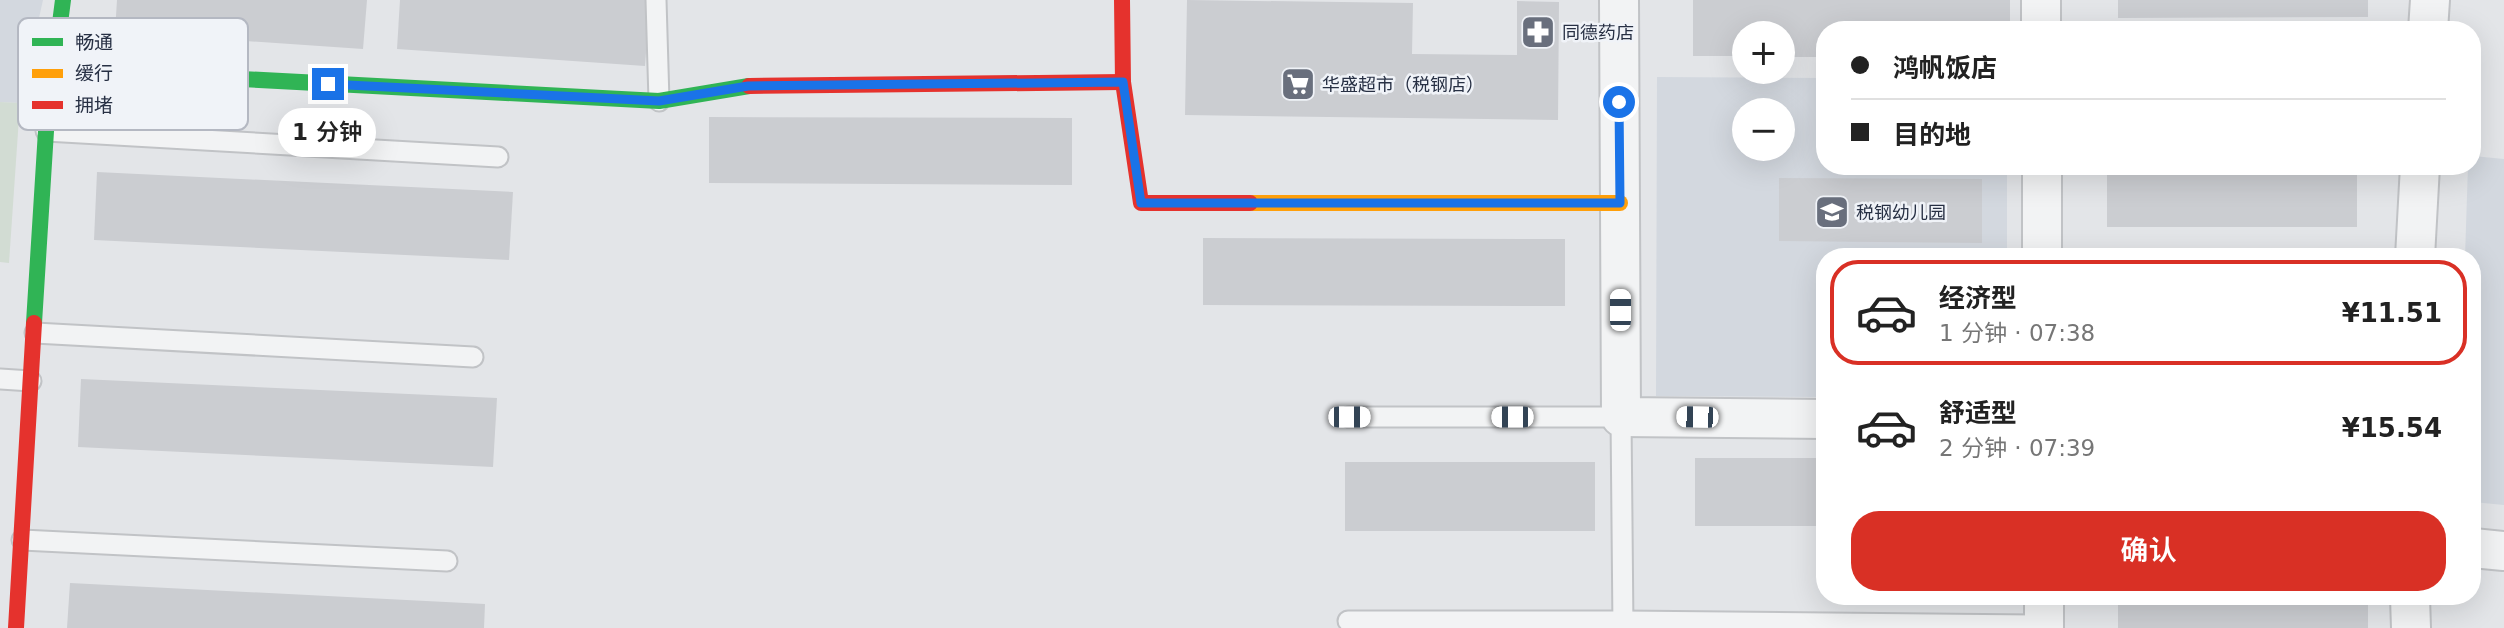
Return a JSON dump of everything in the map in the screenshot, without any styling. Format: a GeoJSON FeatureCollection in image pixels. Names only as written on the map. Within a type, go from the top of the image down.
{"type":"FeatureCollection","features":[{"type":"Feature","properties":{"kind":"street"},"geometry":{"type":"LineString","coordinates":[[60,18],[63,0]]}},
{"type":"Feature","properties":{"kind":"street"},"geometry":{"type":"LineString","coordinates":[[1122,0],[1123,82],[1141,203],[1620,203]]}},
{"type":"Feature","properties":{"kind":"street"},"geometry":{"type":"LineString","coordinates":[[1619,0],[1620,417],[1816,419]]}},
{"type":"Feature","properties":{"kind":"street"},"geometry":{"type":"LineString","coordinates":[[2041,0],[2041,21]]}},
{"type":"Feature","properties":{"kind":"street"},"geometry":{"type":"LineString","coordinates":[[2429,21],[2430,0]]}},
{"type":"Feature","properties":{"kind":"street"},"geometry":{"type":"LineString","coordinates":[[248,79],[659,101],[748,86],[1123,82]]}},
{"type":"Feature","properties":{"kind":"street"},"geometry":{"type":"LineString","coordinates":[[16,628],[46,131]]}},
{"type":"Feature","properties":{"kind":"street"},"geometry":{"type":"LineString","coordinates":[[2042,175],[2042,248]]}},
{"type":"Feature","properties":{"kind":"street"},"geometry":{"type":"LineString","coordinates":[[2415,248],[2420,175]]}},
{"type":"Feature","properties":{"kind":"street"},"geometry":{"type":"LineString","coordinates":[[2481,549],[2504,551]]}},
{"type":"Feature","properties":{"kind":"street"},"geometry":{"type":"LineString","coordinates":[[2410,605],[2411,628]]}},
{"type":"Feature","properties":{"kind":"lane"},"geometry":{"type":"LineString","coordinates":[[656,0],[659,101]]}},
{"type":"Feature","properties":{"kind":"lane"},"geometry":{"type":"LineString","coordinates":[[46,131],[498,157]]}},
{"type":"Feature","properties":{"kind":"lane"},"geometry":{"type":"LineString","coordinates":[[34,332],[473,357]]}},
{"type":"Feature","properties":{"kind":"lane"},"geometry":{"type":"LineString","coordinates":[[0,379],[32,381]]}},
{"type":"Feature","properties":{"kind":"lane"},"geometry":{"type":"LineString","coordinates":[[1349,417],[1620,417],[1623,624]]}},
{"type":"Feature","properties":{"kind":"lane"},"geometry":{"type":"LineString","coordinates":[[22,540],[446,561]]}},
{"type":"Feature","properties":{"kind":"lane"},"geometry":{"type":"LineString","coordinates":[[0,575],[20,576]]}},
{"type":"Feature","properties":{"kind":"lane"},"geometry":{"type":"LineString","coordinates":[[1348,621],[1623,624],[2044,617]]}},
{"type":"Feature","properties":{"kind":"shaded area"},"geometry":{"type":"Polygon","coordinates":[[[0,0],[43,0],[39,18],[18,18],[18,103],[0,102],[0,0]]]}},
{"type":"Feature","properties":{"kind":"shaded area","name":"税钢幼儿园"},"geometry":{"type":"Polygon","coordinates":[[[1657,77],[1732,77],[1732,84],[1795,84],[1795,78],[1816,78],[1816,175],[2007,175],[2007,248],[1816,248],[1816,397],[1656,396],[1657,77]]]}},
{"type":"Feature","properties":{"kind":"shaded area"},"geometry":{"type":"Polygon","coordinates":[[[0,102],[18,103],[9,263],[0,262],[0,102]]]}},
{"type":"Feature","properties":{"kind":"shaded area"},"geometry":{"type":"Polygon","coordinates":[[[2481,157],[2504,159],[2504,505],[2481,503],[2481,248],[2465,248],[2468,175],[2481,175],[2481,157]]]}},
{"type":"Feature","properties":{"kind":"building"},"geometry":{"type":"Polygon","coordinates":[[[117,0],[367,0],[363,49],[248,41],[248,18],[116,18],[117,0]]]}},
{"type":"Feature","properties":{"kind":"building"},"geometry":{"type":"Polygon","coordinates":[[[400,0],[650,0],[645,66],[397,49],[400,0]]]}},
{"type":"Feature","properties":{"kind":"building","name":"华盛超市（税钢店）"},"geometry":{"type":"Polygon","coordinates":[[[1187,0],[1413,3],[1412,54],[1517,55],[1517,1],[1559,2],[1558,120],[1185,115],[1187,0]]]}},
{"type":"Feature","properties":{"kind":"building"},"geometry":{"type":"Polygon","coordinates":[[[1693,0],[2010,0],[2010,21],[1816,21],[1816,57],[1795,57],[1795,21],[1732,21],[1732,56],[1693,56],[1693,0]]]}},
{"type":"Feature","properties":{"kind":"building"},"geometry":{"type":"Polygon","coordinates":[[[2118,0],[2368,0],[2368,17],[2118,18],[2118,0]]]}},
{"type":"Feature","properties":{"kind":"building"},"geometry":{"type":"Polygon","coordinates":[[[709,117],[1072,118],[1072,185],[709,183],[709,117]]]}},
{"type":"Feature","properties":{"kind":"building"},"geometry":{"type":"Polygon","coordinates":[[[97,172],[513,192],[509,260],[94,240],[97,172]]]}},
{"type":"Feature","properties":{"kind":"building"},"geometry":{"type":"Polygon","coordinates":[[[2107,175],[2357,175],[2357,227],[2107,227],[2107,175]]]}},
{"type":"Feature","properties":{"kind":"building"},"geometry":{"type":"Polygon","coordinates":[[[1779,178],[1982,179],[1982,243],[1779,241],[1779,178]]]}},
{"type":"Feature","properties":{"kind":"building"},"geometry":{"type":"Polygon","coordinates":[[[1203,238],[1565,239],[1565,306],[1203,305],[1203,238]]]}},
{"type":"Feature","properties":{"kind":"building"},"geometry":{"type":"Polygon","coordinates":[[[81,379],[497,398],[493,467],[78,447],[81,379]]]}},
{"type":"Feature","properties":{"kind":"building"},"geometry":{"type":"Polygon","coordinates":[[[1695,458],[1816,458],[1816,526],[1695,526],[1695,458]]]}},
{"type":"Feature","properties":{"kind":"building"},"geometry":{"type":"Polygon","coordinates":[[[1345,462],[1595,462],[1595,531],[1345,531],[1345,462]]]}},
{"type":"Feature","properties":{"kind":"building"},"geometry":{"type":"Polygon","coordinates":[[[70,583],[485,604],[484,628],[67,628],[70,583]]]}},
{"type":"Feature","properties":{"kind":"building"},"geometry":{"type":"Polygon","coordinates":[[[2118,605],[2368,605],[2368,628],[2118,628],[2118,605]]]}},
{"type":"Feature","properties":{"kind":"traffic: fast"},"geometry":{"type":"LineString","coordinates":[[61,18],[63,0]]}},
{"type":"Feature","properties":{"kind":"traffic: fast"},"geometry":{"type":"LineString","coordinates":[[248,79],[659,101],[749,86]]}},
{"type":"Feature","properties":{"kind":"traffic: fast"},"geometry":{"type":"LineString","coordinates":[[34,323],[46,130]]}},
{"type":"Feature","properties":{"kind":"traffic: slow"},"geometry":{"type":"LineString","coordinates":[[1250,203],[1620,203]]}},
{"type":"Feature","properties":{"kind":"traffic: jam"},"geometry":{"type":"LineString","coordinates":[[1122,0],[1123,82],[1141,203],[1250,203]]}},
{"type":"Feature","properties":{"kind":"traffic: jam"},"geometry":{"type":"LineString","coordinates":[[749,86],[1123,82]]}},
{"type":"Feature","properties":{"kind":"traffic: jam"},"geometry":{"type":"LineString","coordinates":[[16,628],[34,323]]}},
{"type":"Feature","properties":{"kind":"place","name":"同德药店"},"geometry":{"type":"Point","coordinates":[1538,32]}},
{"type":"Feature","properties":{"kind":"place","name":"华盛超市（税钢店）"},"geometry":{"type":"Point","coordinates":[1298,84]}},
{"type":"Feature","properties":{"kind":"place","name":"税钢幼儿园"},"geometry":{"type":"Point","coordinates":[1832,212]}},
{"type":"Feature","properties":{"kind":"route"},"geometry":{"type":"LineString","coordinates":[[328,84],[659,101],[748,86],[1123,82],[1141,203],[1620,203],[1619,102]]}}]}
